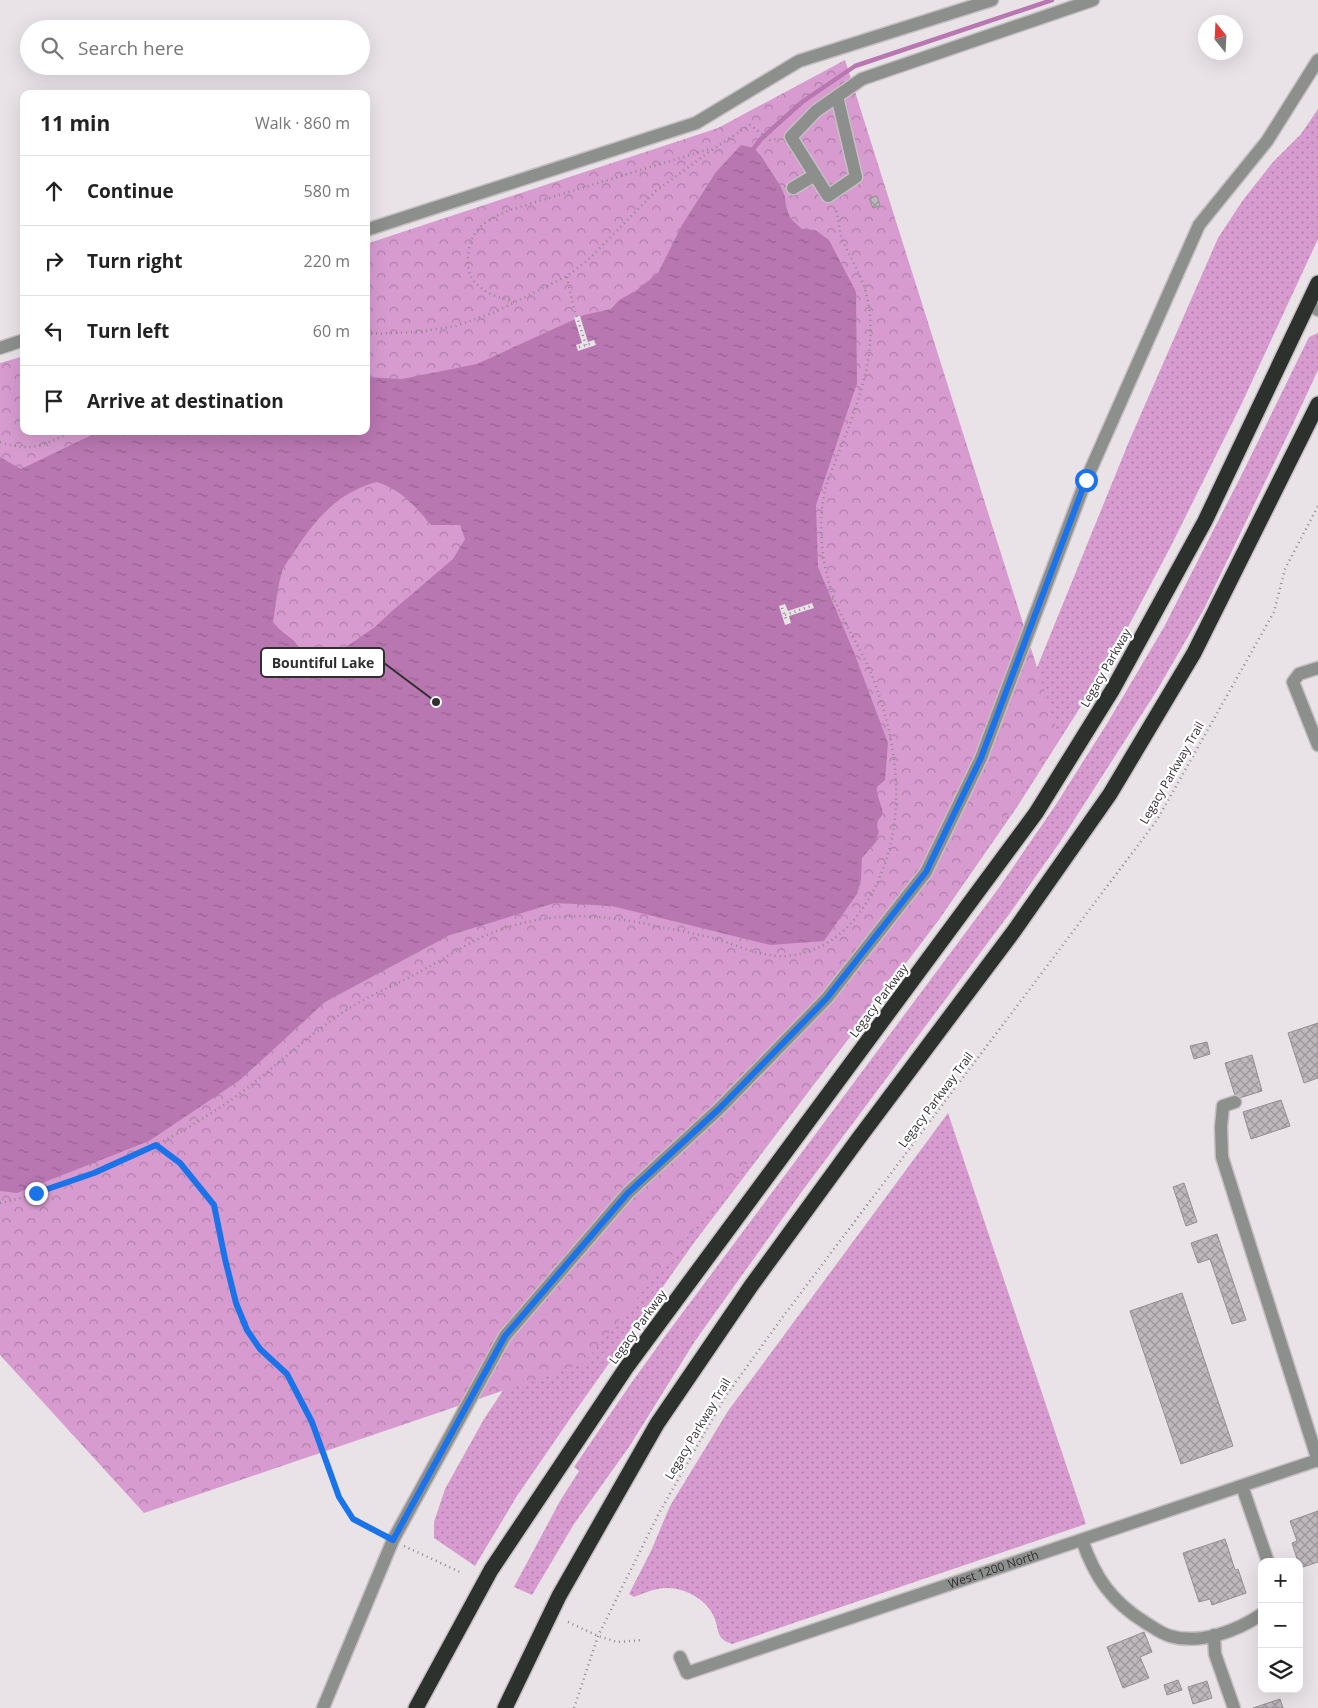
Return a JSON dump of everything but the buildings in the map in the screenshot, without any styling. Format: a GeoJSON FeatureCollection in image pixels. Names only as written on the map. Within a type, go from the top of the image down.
{"type":"FeatureCollection","features":[{"type":"Feature","properties":{"kind":"highway","name":"Legacy Parkway"},"geometry":{"type":"LineString","coordinates":[[416,1708],[492,1570],[626,1368],[1036,813],[1112,689],[1205,521],[1313,307],[1318,283]]}},
{"type":"Feature","properties":{"kind":"highway"},"geometry":{"type":"LineString","coordinates":[[504,1708],[559,1596],[658,1424],[751,1286],[856,1142],[1014,932],[1110,794],[1194,653],[1318,404]]}},
{"type":"Feature","properties":{"kind":"street"},"geometry":{"type":"LineString","coordinates":[[370,229],[696,123],[799,61],[992,0]]}},
{"type":"Feature","properties":{"kind":"street"},"geometry":{"type":"LineString","coordinates":[[838,96],[856,177],[828,196],[791,137],[816,111],[862,79],[1093,0]]}},
{"type":"Feature","properties":{"kind":"street"},"geometry":{"type":"LineString","coordinates":[[323,1708],[393,1540],[505,1336],[628,1193],[720,1108],[827,998],[926,872],[981,758],[1086,480],[1199,225],[1267,141],[1318,60]]}},
{"type":"Feature","properties":{"kind":"street"},"geometry":{"type":"LineString","coordinates":[[793,188],[815,175]]}},
{"type":"Feature","properties":{"kind":"street"},"geometry":{"type":"LineString","coordinates":[[0,348],[20,341]]}},
{"type":"Feature","properties":{"kind":"street"},"geometry":{"type":"LineString","coordinates":[[1318,668],[1299,674],[1293,682],[1318,745]]}},
{"type":"Feature","properties":{"kind":"street"},"geometry":{"type":"LineString","coordinates":[[1235,1102],[1223,1106],[1221,1127],[1222,1157],[1318,1461]]}},
{"type":"Feature","properties":{"kind":"street","name":"West 1200 North"},"geometry":{"type":"LineString","coordinates":[[680,1657],[687,1673],[1318,1461]]}},
{"type":"Feature","properties":{"kind":"street"},"geometry":{"type":"LineString","coordinates":[[1242,1486],[1267,1558]]}},
{"type":"Feature","properties":{"kind":"street"},"geometry":{"type":"LineString","coordinates":[[1082,1540],[1089,1562],[1109,1592],[1124,1609],[1158,1631],[1170,1636],[1185,1638],[1214,1635],[1236,1628],[1258,1616]]}},
{"type":"Feature","properties":{"kind":"street"},"geometry":{"type":"LineString","coordinates":[[1214,1635],[1216,1654],[1234,1708]]}},
{"type":"Feature","properties":{"kind":"path"},"geometry":{"type":"LineString","coordinates":[[370,334],[444,329],[482,317],[514,302],[567,276],[588,260],[656,191],[713,149],[750,126],[770,140]]}},
{"type":"Feature","properties":{"kind":"path"},"geometry":{"type":"LineString","coordinates":[[514,302],[483,289],[470,275],[468,249],[474,234],[485,223],[510,210],[713,149]]}},
{"type":"Feature","properties":{"kind":"path"},"geometry":{"type":"LineString","coordinates":[[0,1203],[27,1196],[94,1173],[156,1145],[228,1102],[326,1024],[354,1005],[420,972],[479,938],[509,927],[557,916],[601,916],[695,934],[731,943],[757,953],[779,956],[804,953],[817,949],[850,925],[869,900],[887,858],[894,822],[896,781],[893,751],[883,710],[868,667],[834,598],[829,584],[824,555],[821,523],[822,498],[858,399],[868,359],[870,328],[867,297],[862,279],[842,239],[836,211],[828,196]]}},
{"type":"Feature","properties":{"kind":"path"},"geometry":{"type":"LineString","coordinates":[[567,276],[573,305],[586,345]]}},
{"type":"Feature","properties":{"kind":"path"},"geometry":{"type":"LineString","coordinates":[[579,347],[594,343]]}},
{"type":"Feature","properties":{"kind":"path"},"geometry":{"type":"LineString","coordinates":[[0,442],[14,447],[30,448],[46,444],[65,435]]}},
{"type":"Feature","properties":{"kind":"path","name":"Legacy Parkway Trail"},"geometry":{"type":"LineString","coordinates":[[574,1708],[598,1636],[658,1515],[725,1397],[794,1302],[1157,820],[1274,612],[1285,569],[1318,506]]}},
{"type":"Feature","properties":{"kind":"path"},"geometry":{"type":"LineString","coordinates":[[785,615],[834,598]]}},
{"type":"Feature","properties":{"kind":"path"},"geometry":{"type":"LineString","coordinates":[[782,608],[787,622]]}},
{"type":"Feature","properties":{"kind":"path"},"geometry":{"type":"LineString","coordinates":[[156,1145],[180,1163],[214,1205],[236,1303],[247,1330],[260,1349],[287,1374],[312,1422],[339,1497],[353,1519],[460,1572]]}},
{"type":"Feature","properties":{"kind":"path"},"geometry":{"type":"LineString","coordinates":[[568,1622],[598,1636],[617,1642],[643,1640]]}},
{"type":"Feature","properties":{"kind":"green space"},"geometry":{"type":"Polygon","coordinates":[[[845,60],[1059,737],[927,935],[821,1074],[584,1363],[144,1513],[0,1355],[0,363],[20,357],[20,435],[370,435],[370,243],[718,128],[845,60]]]}},
{"type":"Feature","properties":{"kind":"green space"},"geometry":{"type":"Polygon","coordinates":[[[1318,109],[1318,239],[1241,405],[1170,548],[1111,659],[1017,807],[938,921],[693,1244],[517,1496],[475,1566],[434,1538],[434,1522],[445,1489],[484,1419],[528,1353],[1023,702],[1130,439],[1218,238],[1243,200],[1273,162],[1301,134],[1318,109]]]}},
{"type":"Feature","properties":{"kind":"green space"},"geometry":{"type":"Polygon","coordinates":[[[1318,333],[1318,370],[1204,609],[1156,692],[1060,842],[1010,913],[800,1194],[695,1341],[629,1447],[574,1524],[532,1595],[514,1587],[560,1501],[579,1471],[574,1467],[632,1382],[998,889],[1055,806],[1108,722],[1164,627],[1309,337],[1318,333]]]}},
{"type":"Feature","properties":{"kind":"green space"},"geometry":{"type":"Polygon","coordinates":[[[948,1113],[1086,1524],[732,1644],[720,1637],[711,1611],[695,1596],[681,1590],[667,1588],[634,1597],[629,1594],[651,1551],[670,1506],[728,1411],[948,1113]]]}},
{"type":"Feature","properties":{"kind":"water"},"geometry":{"type":"Polygon","coordinates":[[[741,145],[754,148],[781,187],[790,218],[802,229],[815,230],[829,240],[856,292],[857,383],[816,505],[818,567],[855,655],[888,743],[885,780],[877,787],[877,794],[883,814],[877,826],[879,831],[876,842],[862,858],[861,880],[857,894],[824,941],[770,945],[612,906],[555,903],[450,935],[325,1002],[240,1080],[149,1141],[17,1193],[0,1191],[0,457],[21,469],[92,435],[370,435],[370,377],[402,379],[477,364],[584,315],[611,309],[619,300],[637,290],[658,273],[682,225],[716,172],[741,145]],[[377,482],[364,486],[341,498],[322,515],[283,569],[273,622],[314,661],[340,651],[375,627],[453,559],[465,539],[460,525],[431,525],[407,499],[377,482]]]}},
{"type":"Feature","properties":{"kind":"pier"},"geometry":{"type":"Polygon","coordinates":[[[580,316],[588,342],[594,340],[596,345],[578,351],[576,345],[582,343],[574,317],[580,316]]]}},
{"type":"Feature","properties":{"kind":"pier"},"geometry":{"type":"Polygon","coordinates":[[[812,603],[814,608],[789,616],[791,623],[785,625],[779,606],[785,604],[788,611],[812,603]]]}},
{"type":"Feature","properties":{"kind":"waterway"},"geometry":{"type":"LineString","coordinates":[[754,148],[761,139],[802,102],[855,66],[1052,0]]}},
{"type":"Feature","properties":{"kind":"place","name":"Bountiful Lake"},"geometry":{"type":"Point","coordinates":[436,702]}},
{"type":"Feature","properties":{"kind":"route"},"geometry":{"type":"LineString","coordinates":[[36,1193],[123,1162],[156,1145],[180,1163],[214,1205],[236,1303],[247,1330],[260,1349],[287,1374],[312,1422],[339,1497],[353,1519],[393,1540],[505,1336],[628,1193],[720,1108],[827,998],[926,872],[981,758],[1086,480]]}}]}
